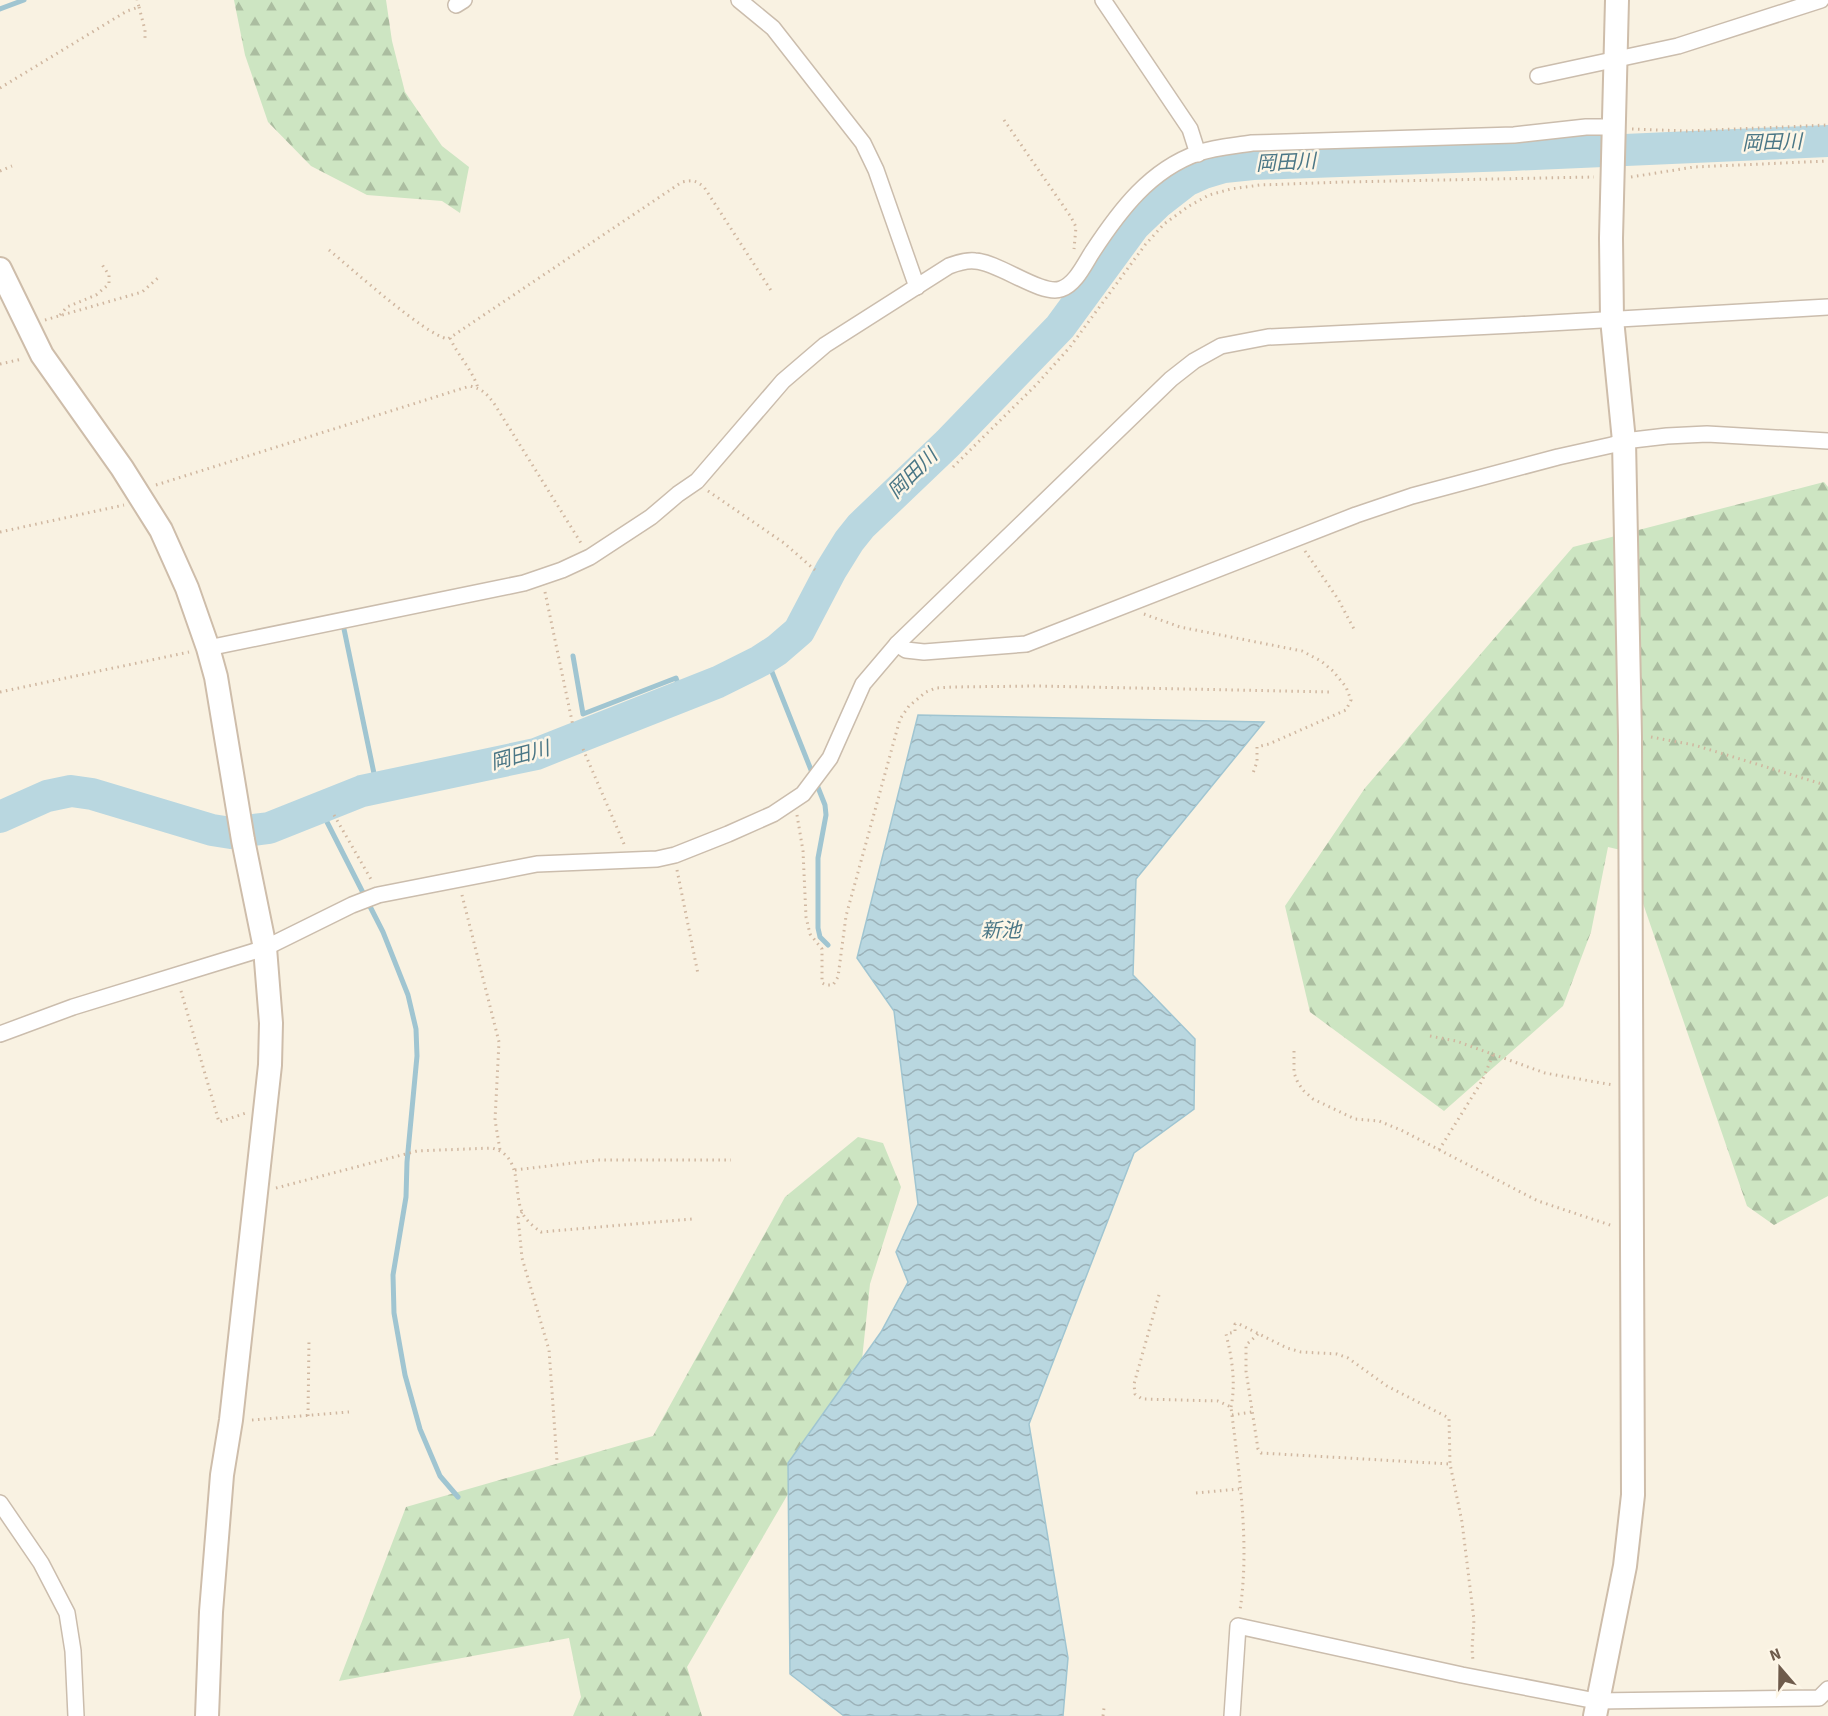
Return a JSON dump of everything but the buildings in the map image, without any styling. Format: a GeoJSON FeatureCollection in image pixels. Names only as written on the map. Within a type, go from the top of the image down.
{"type":"FeatureCollection","features":[{"type":"Feature","properties":{"kind":"street"},"geometry":{"type":"LineString","coordinates":[[739,0],[773,28],[863,143],[876,170],[917,287]]}},
{"type":"Feature","properties":{"kind":"street"},"geometry":{"type":"LineString","coordinates":[[1103,0],[1190,129],[1197,154]]}},
{"type":"Feature","properties":{"kind":"street"},"geometry":{"type":"LineString","coordinates":[[1595,1709],[1625,1566],[1633,1495],[1630,736],[1624,441],[1612,318],[1617,0]]}},
{"type":"Feature","properties":{"kind":"street"},"geometry":{"type":"LineString","coordinates":[[1538,76],[1678,46],[1821,0]]}},
{"type":"Feature","properties":{"kind":"street"},"geometry":{"type":"LineString","coordinates":[[208,648],[524,583],[562,570],[590,557],[651,518],[678,494],[697,482],[783,381],[825,345],[949,266],[959,262],[978,261],[1047,290],[1061,289],[1072,281],[1107,230],[1138,191],[1166,169],[1197,154],[1252,143],[1514,135],[1586,127],[1614,131]]}},
{"type":"Feature","properties":{"kind":"street"},"geometry":{"type":"LineString","coordinates":[[0,269],[42,355],[140,497],[174,556],[208,648],[216,677],[265,948],[271,1023],[265,1114],[231,1420],[222,1475],[211,1612],[207,1716]]}},
{"type":"Feature","properties":{"kind":"street"},"geometry":{"type":"LineString","coordinates":[[0,1035],[73,1007],[265,948],[352,905],[378,895],[537,864],[630,862],[657,859],[674,855],[764,818],[802,794],[830,758],[863,684],[897,644],[1171,379],[1194,361],[1221,346],[1268,337],[1828,307]]}},
{"type":"Feature","properties":{"kind":"street"},"geometry":{"type":"LineString","coordinates":[[897,644],[906,650],[924,652],[1026,644],[1299,537],[1412,496],[1558,457],[1612,446],[1624,441],[1707,434],[1828,441]]}},
{"type":"Feature","properties":{"kind":"street"},"geometry":{"type":"LineString","coordinates":[[0,1503],[40,1563],[68,1613],[73,1651],[76,1716]]}},
{"type":"Feature","properties":{"kind":"street"},"geometry":{"type":"LineString","coordinates":[[1232,1716],[1238,1626],[1479,1679],[1595,1709],[1819,1698],[1828,1689]]}},
{"type":"Feature","properties":{"kind":"path"},"geometry":{"type":"LineString","coordinates":[[137,0],[145,30],[144,41]]}},
{"type":"Feature","properties":{"kind":"path"},"geometry":{"type":"LineString","coordinates":[[0,88],[127,11],[139,7]]}},
{"type":"Feature","properties":{"kind":"path"},"geometry":{"type":"LineString","coordinates":[[1004,120],[1076,227],[1072,281]]}},
{"type":"Feature","properties":{"kind":"path"},"geometry":{"type":"LineString","coordinates":[[1614,131],[1686,131],[1828,125]]}},
{"type":"Feature","properties":{"kind":"path"},"geometry":{"type":"LineString","coordinates":[[953,467],[1036,385],[1070,347],[1164,224],[1188,206],[1209,195],[1260,185],[1589,177],[1613,174],[1643,176],[1694,167],[1828,161]]}},
{"type":"Feature","properties":{"kind":"path"},"geometry":{"type":"LineString","coordinates":[[0,171],[12,166]]}},
{"type":"Feature","properties":{"kind":"path"},"geometry":{"type":"LineString","coordinates":[[329,250],[420,323],[443,338],[450,338],[682,182],[690,180],[697,181],[704,187],[772,292]]}},
{"type":"Feature","properties":{"kind":"path"},"geometry":{"type":"LineString","coordinates":[[59,316],[67,307],[96,295],[109,284],[109,275],[101,263]]}},
{"type":"Feature","properties":{"kind":"path"},"geometry":{"type":"LineString","coordinates":[[27,326],[142,292],[159,277]]}},
{"type":"Feature","properties":{"kind":"path"},"geometry":{"type":"LineString","coordinates":[[450,338],[456,351],[474,376],[478,388]]}},
{"type":"Feature","properties":{"kind":"path"},"geometry":{"type":"LineString","coordinates":[[0,532],[131,504],[154,486],[165,482],[470,386],[487,394],[495,405],[590,557]]}},
{"type":"Feature","properties":{"kind":"path"},"geometry":{"type":"LineString","coordinates":[[697,482],[784,543],[815,570]]}},
{"type":"Feature","properties":{"kind":"path"},"geometry":{"type":"LineString","coordinates":[[1299,537],[1355,631]]}},
{"type":"Feature","properties":{"kind":"path"},"geometry":{"type":"LineString","coordinates":[[541,577],[573,726]]}},
{"type":"Feature","properties":{"kind":"path"},"geometry":{"type":"LineString","coordinates":[[1137,600],[1142,613],[1149,618],[1180,627],[1302,651],[1321,661],[1346,687],[1351,700],[1346,710],[1269,744],[1257,747],[1257,762],[1253,773]]}},
{"type":"Feature","properties":{"kind":"path"},"geometry":{"type":"LineString","coordinates":[[0,693],[208,648]]}},
{"type":"Feature","properties":{"kind":"path"},"geometry":{"type":"LineString","coordinates":[[790,802],[796,811],[803,851],[806,908],[810,934],[822,949],[822,983],[826,986],[833,985],[838,977],[846,916],[900,719],[909,706],[926,692],[936,688],[952,687],[1037,686],[1332,692]]}},
{"type":"Feature","properties":{"kind":"path"},"geometry":{"type":"LineString","coordinates":[[1630,736],[1694,745],[1822,784]]}},
{"type":"Feature","properties":{"kind":"path"},"geometry":{"type":"LineString","coordinates":[[583,749],[630,862]]}},
{"type":"Feature","properties":{"kind":"path"},"geometry":{"type":"LineString","coordinates":[[334,815],[378,895]]}},
{"type":"Feature","properties":{"kind":"path"},"geometry":{"type":"LineString","coordinates":[[674,855],[698,974]]}},
{"type":"Feature","properties":{"kind":"path"},"geometry":{"type":"LineString","coordinates":[[458,879],[499,1042],[495,1120],[500,1150],[515,1170],[522,1212],[532,1226],[541,1232],[692,1219]]}},
{"type":"Feature","properties":{"kind":"path"},"geometry":{"type":"LineString","coordinates":[[176,975],[219,1122],[247,1112],[265,1114]]}},
{"type":"Feature","properties":{"kind":"path"},"geometry":{"type":"LineString","coordinates":[[1430,1036],[1456,1041],[1545,1073],[1632,1088]]}},
{"type":"Feature","properties":{"kind":"path"},"geometry":{"type":"LineString","coordinates":[[1294,1052],[1294,1072],[1298,1083],[1313,1099],[1355,1119],[1390,1126],[1538,1201],[1632,1232]]}},
{"type":"Feature","properties":{"kind":"path"},"geometry":{"type":"LineString","coordinates":[[1439,1150],[1482,1081],[1493,1055]]}},
{"type":"Feature","properties":{"kind":"path"},"geometry":{"type":"LineString","coordinates":[[256,1192],[289,1186],[417,1151],[481,1148],[500,1150]]}},
{"type":"Feature","properties":{"kind":"path"},"geometry":{"type":"LineString","coordinates":[[515,1170],[598,1160],[731,1160]]}},
{"type":"Feature","properties":{"kind":"path"},"geometry":{"type":"LineString","coordinates":[[522,1212],[518,1217],[522,1258],[549,1350],[557,1461]]}},
{"type":"Feature","properties":{"kind":"path"},"geometry":{"type":"LineString","coordinates":[[1159,1295],[1134,1384],[1135,1394],[1142,1399],[1218,1401],[1232,1407]]}},
{"type":"Feature","properties":{"kind":"path"},"geometry":{"type":"LineString","coordinates":[[1238,1626],[1245,1578],[1232,1415],[1234,1391],[1226,1334],[1235,1332],[1235,1324],[1287,1348],[1301,1352],[1337,1354],[1348,1358],[1387,1386],[1449,1418],[1450,1464],[1462,1522],[1474,1620],[1472,1658],[1479,1679]]}},
{"type":"Feature","properties":{"kind":"path"},"geometry":{"type":"LineString","coordinates":[[1258,1334],[1246,1345],[1246,1371],[1258,1449],[1261,1453],[1450,1464]]}},
{"type":"Feature","properties":{"kind":"path"},"geometry":{"type":"LineString","coordinates":[[308,1416],[309,1340]]}},
{"type":"Feature","properties":{"kind":"path"},"geometry":{"type":"LineString","coordinates":[[231,1420],[349,1412]]}},
{"type":"Feature","properties":{"kind":"path"},"geometry":{"type":"LineString","coordinates":[[1232,1415],[1252,1412]]}},
{"type":"Feature","properties":{"kind":"path"},"geometry":{"type":"LineString","coordinates":[[1196,1492],[1239,1489]]}},
{"type":"Feature","properties":{"kind":"path"},"geometry":{"type":"LineString","coordinates":[[1103,1716],[1104,1708]]}},
{"type":"Feature","properties":{"kind":"green space"},"geometry":{"type":"Polygon","coordinates":[[[234,0],[386,0],[392,41],[405,92],[442,146],[469,167],[460,213],[442,201],[367,195],[311,166],[268,122],[245,55],[234,0]]]}},
{"type":"Feature","properties":{"kind":"green space"},"geometry":{"type":"Polygon","coordinates":[[[1824,482],[1828,487],[1828,1196],[1774,1225],[1747,1206],[1625,851],[1608,847],[1591,932],[1563,1006],[1444,1111],[1310,1012],[1285,906],[1365,788],[1573,547],[1824,482]]]}},
{"type":"Feature","properties":{"kind":"green space"},"geometry":{"type":"Polygon","coordinates":[[[858,1137],[883,1143],[901,1187],[870,1284],[861,1369],[687,1667],[702,1716],[573,1716],[581,1697],[569,1638],[339,1681],[406,1507],[653,1436],[785,1197],[858,1137]]]}},
{"type":"Feature","properties":{"kind":"water","name":"新池"},"geometry":{"type":"Polygon","coordinates":[[[918,715],[1264,722],[1136,879],[1133,975],[1195,1039],[1194,1109],[1134,1153],[1029,1424],[1068,1658],[1063,1716],[844,1716],[790,1674],[788,1463],[881,1332],[908,1282],[896,1252],[918,1204],[894,1011],[857,958],[918,715]]]}},
{"type":"Feature","properties":{"kind":"waterway"},"geometry":{"type":"LineString","coordinates":[[0,9],[24,0]]}},
{"type":"Feature","properties":{"kind":"waterway","name":"岡田川"},"geometry":{"type":"LineString","coordinates":[[0,817],[47,796],[71,791],[92,794],[212,830],[231,833],[269,828],[362,791],[536,754],[718,682],[760,661],[799,631],[831,570],[861,526],[948,443],[1060,327],[1134,226],[1186,181],[1204,173],[1224,167],[1253,164],[1828,141]]}},
{"type":"Feature","properties":{"kind":"waterway"},"geometry":{"type":"LineString","coordinates":[[344,629],[377,788]]}},
{"type":"Feature","properties":{"kind":"waterway"},"geometry":{"type":"LineString","coordinates":[[573,656],[583,714],[676,678],[683,697]]}},
{"type":"Feature","properties":{"kind":"waterway"},"geometry":{"type":"LineString","coordinates":[[766,657],[825,805],[826,815],[818,858],[818,928],[820,937],[828,945]]}},
{"type":"Feature","properties":{"kind":"waterway"},"geometry":{"type":"LineString","coordinates":[[322,806],[327,822],[383,932],[408,995],[416,1029],[417,1056],[406,1197],[393,1275],[394,1313],[405,1375],[420,1429],[440,1476],[458,1497]]}}]}
